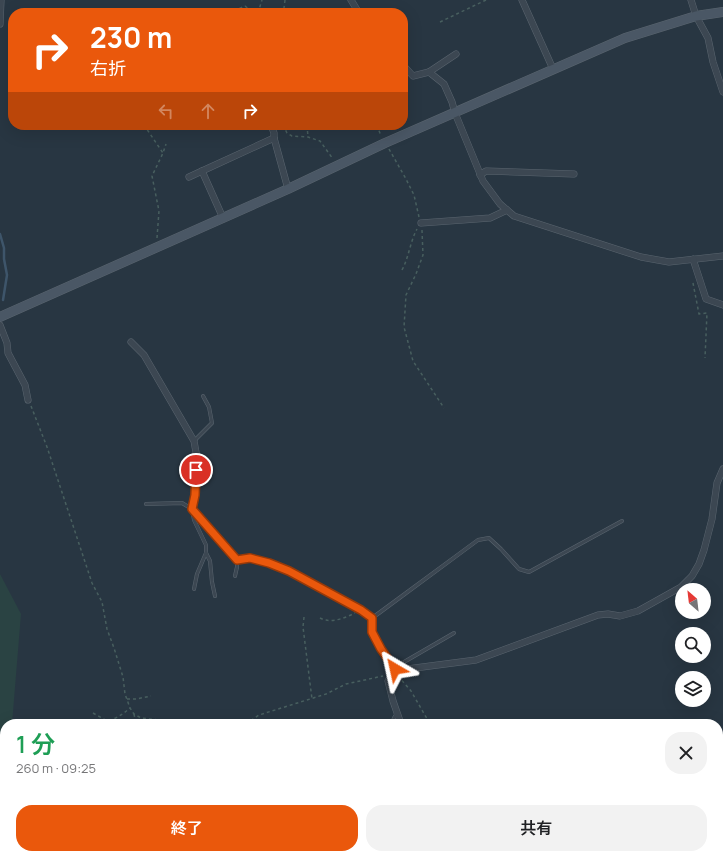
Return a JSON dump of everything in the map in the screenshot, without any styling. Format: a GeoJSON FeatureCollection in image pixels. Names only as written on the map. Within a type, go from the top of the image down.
{"type":"FeatureCollection","features":[{"type":"Feature","properties":{"kind":"street"},"geometry":{"type":"LineString","coordinates":[[0,24],[1,0]]}},
{"type":"Feature","properties":{"kind":"street"},"geometry":{"type":"LineString","coordinates":[[522,0],[553,69]]}},
{"type":"Feature","properties":{"kind":"street"},"geometry":{"type":"LineString","coordinates":[[691,0],[696,16],[708,38],[713,62],[723,92]]}},
{"type":"Feature","properties":{"kind":"street"},"geometry":{"type":"LineString","coordinates":[[0,317],[288,189],[385,143],[625,38],[696,16],[723,12]]}},
{"type":"Feature","properties":{"kind":"street"},"geometry":{"type":"LineString","coordinates":[[408,70],[413,76],[429,72],[456,54]]}},
{"type":"Feature","properties":{"kind":"street"},"geometry":{"type":"LineString","coordinates":[[429,72],[444,84],[483,181],[500,204],[514,216],[641,257],[669,262],[723,256]]}},
{"type":"Feature","properties":{"kind":"street"},"geometry":{"type":"LineString","coordinates":[[273,130],[288,189]]}},
{"type":"Feature","properties":{"kind":"street"},"geometry":{"type":"LineString","coordinates":[[189,177],[274,138]]}},
{"type":"Feature","properties":{"kind":"street"},"geometry":{"type":"LineString","coordinates":[[202,171],[223,218]]}},
{"type":"Feature","properties":{"kind":"street"},"geometry":{"type":"LineString","coordinates":[[480,175],[486,171],[574,174]]}},
{"type":"Feature","properties":{"kind":"street"},"geometry":{"type":"LineString","coordinates":[[421,223],[490,218],[508,210]]}},
{"type":"Feature","properties":{"kind":"street"},"geometry":{"type":"LineString","coordinates":[[693,259],[706,299],[723,306]]}},
{"type":"Feature","properties":{"kind":"street"},"geometry":{"type":"LineString","coordinates":[[0,325],[7,343],[8,353],[25,384],[28,400]]}},
{"type":"Feature","properties":{"kind":"street"},"geometry":{"type":"LineString","coordinates":[[131,342],[144,354],[194,441],[197,458],[195,495],[192,509],[237,560],[250,558],[269,563],[289,571],[361,610],[372,618],[372,632],[381,649],[398,669]]}},
{"type":"Feature","properties":{"kind":"street"},"geometry":{"type":"LineString","coordinates":[[399,719],[388,681],[398,669],[476,660],[598,615],[608,614],[620,616],[638,611],[681,587],[692,576],[699,564],[712,519],[717,483],[723,469]]}},
{"type":"Feature","properties":{"kind":"lane"},"geometry":{"type":"LineString","coordinates":[[194,441],[212,422],[209,407],[203,396]]}},
{"type":"Feature","properties":{"kind":"lane"},"geometry":{"type":"LineString","coordinates":[[146,504],[182,503],[192,509],[194,520],[206,546],[206,553],[197,574],[194,589]]}},
{"type":"Feature","properties":{"kind":"lane"},"geometry":{"type":"LineString","coordinates":[[372,618],[478,540],[488,538],[501,549],[519,569],[529,572],[622,521]]}},
{"type":"Feature","properties":{"kind":"lane"},"geometry":{"type":"LineString","coordinates":[[206,553],[210,561],[215,596]]}},
{"type":"Feature","properties":{"kind":"lane"},"geometry":{"type":"LineString","coordinates":[[235,576],[237,560]]}},
{"type":"Feature","properties":{"kind":"lane"},"geometry":{"type":"LineString","coordinates":[[398,669],[404,662],[454,633]]}},
{"type":"Feature","properties":{"kind":"lane"},"geometry":{"type":"LineString","coordinates":[[394,719],[397,713]]}},
{"type":"Feature","properties":{"kind":"path"},"geometry":{"type":"LineString","coordinates":[[440,22],[486,0]]}},
{"type":"Feature","properties":{"kind":"path"},"geometry":{"type":"LineString","coordinates":[[148,130],[164,153]]}},
{"type":"Feature","properties":{"kind":"path"},"geometry":{"type":"LineString","coordinates":[[286,130],[292,136],[308,137],[320,141],[338,166]]}},
{"type":"Feature","properties":{"kind":"path"},"geometry":{"type":"LineString","coordinates":[[308,130],[308,137]]}},
{"type":"Feature","properties":{"kind":"path"},"geometry":{"type":"LineString","coordinates":[[379,130],[414,195],[422,227],[423,255],[406,295],[404,327],[413,361],[444,408]]}},
{"type":"Feature","properties":{"kind":"path"},"geometry":{"type":"LineString","coordinates":[[155,248],[158,233],[159,211],[152,176],[164,153],[166,144]]}},
{"type":"Feature","properties":{"kind":"path"},"geometry":{"type":"LineString","coordinates":[[402,270],[416,230],[421,223]]}},
{"type":"Feature","properties":{"kind":"path"},"geometry":{"type":"LineString","coordinates":[[693,283],[699,314],[707,313],[705,358]]}},
{"type":"Feature","properties":{"kind":"path"},"geometry":{"type":"LineString","coordinates":[[28,400],[47,447],[92,583],[102,602],[106,629],[114,648],[127,699],[135,719]]}},
{"type":"Feature","properties":{"kind":"path"},"geometry":{"type":"LineString","coordinates":[[320,618],[326,620],[343,618],[361,610]]}},
{"type":"Feature","properties":{"kind":"path"},"geometry":{"type":"LineString","coordinates":[[304,617],[303,627],[312,699]]}},
{"type":"Feature","properties":{"kind":"path"},"geometry":{"type":"LineString","coordinates":[[253,719],[259,715],[326,694],[346,684],[385,676],[398,669]]}},
{"type":"Feature","properties":{"kind":"path"},"geometry":{"type":"LineString","coordinates":[[398,669],[397,676],[411,691],[427,719]]}},
{"type":"Feature","properties":{"kind":"path"},"geometry":{"type":"LineString","coordinates":[[127,699],[151,696]]}},
{"type":"Feature","properties":{"kind":"path"},"geometry":{"type":"LineString","coordinates":[[115,719],[130,708]]}},
{"type":"Feature","properties":{"kind":"path"},"geometry":{"type":"LineString","coordinates":[[93,713],[104,719]]}},
{"type":"Feature","properties":{"kind":"path"},"geometry":{"type":"LineString","coordinates":[[134,714],[141,718],[150,719]]}},
{"type":"Feature","properties":{"kind":"green space"},"geometry":{"type":"Polygon","coordinates":[[[0,574],[21,614],[12,719],[0,719],[0,574]]]}},
{"type":"Feature","properties":{"kind":"waterway"},"geometry":{"type":"LineString","coordinates":[[0,234],[4,248],[4,259],[7,275],[3,300]]}},
{"type":"Feature","properties":{"kind":"route"},"geometry":{"type":"LineString","coordinates":[[196,470],[195,495],[192,509],[237,560],[250,558],[269,563],[289,571],[361,610],[372,618],[372,632],[381,649],[395,669]]}}]}
